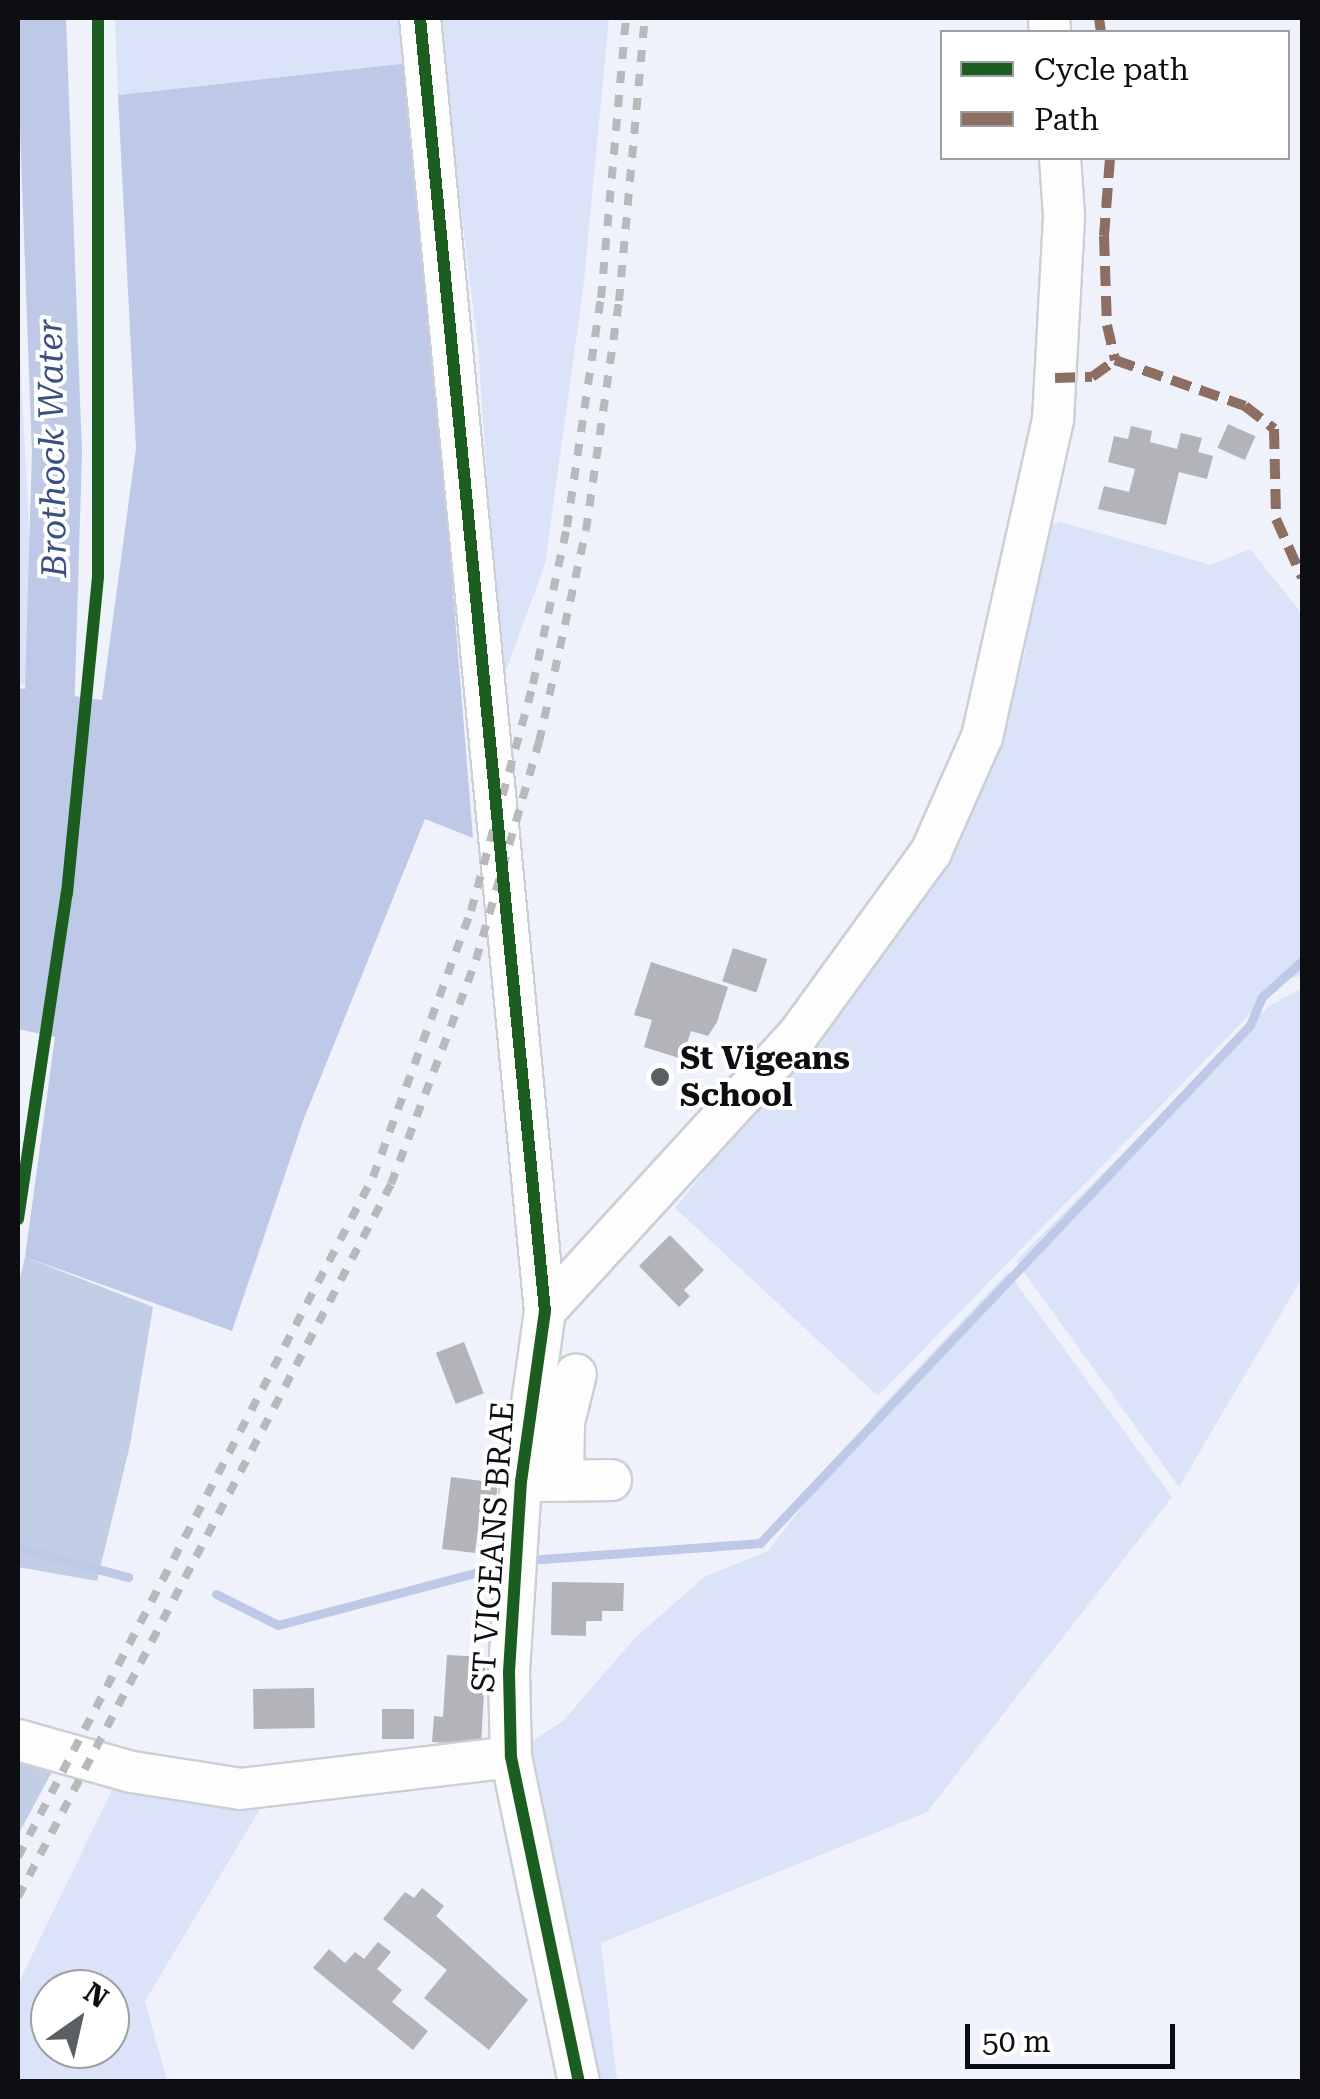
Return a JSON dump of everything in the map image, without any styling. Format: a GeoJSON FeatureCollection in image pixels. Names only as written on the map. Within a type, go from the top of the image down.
{"type":"FeatureCollection","features":[{"type":"Feature","properties":{"kind":"street","name":"ST VIGEANS BRAE"},"geometry":{"type":"LineString","coordinates":[[420,18],[545,1311],[521,1481],[511,1757],[579,2082]]}},
{"type":"Feature","properties":{"kind":"street"},"geometry":{"type":"LineString","coordinates":[[545,1311],[798,1035],[930,852],[982,737],[1053,420],[1064,215],[1060,160]]}},
{"type":"Feature","properties":{"kind":"street"},"geometry":{"type":"LineString","coordinates":[[563,1480],[564,1422],[576,1374]]}},
{"type":"Feature","properties":{"kind":"street"},"geometry":{"type":"LineString","coordinates":[[521,1481],[611,1480]]}},
{"type":"Feature","properties":{"kind":"street"},"geometry":{"type":"LineString","coordinates":[[18,1740],[132,1772],[240,1789],[511,1757]]}},
{"type":"Feature","properties":{"kind":"shaded area"},"geometry":{"type":"Polygon","coordinates":[[[115,18],[405,18],[410,63],[118,95],[115,18]]]}},
{"type":"Feature","properties":{"kind":"shaded area"},"geometry":{"type":"Polygon","coordinates":[[[437,18],[609,18],[583,290],[545,564],[501,684],[478,347],[437,18]]]}},
{"type":"Feature","properties":{"kind":"shaded area"},"geometry":{"type":"Polygon","coordinates":[[[410,63],[473,838],[425,819],[303,1121],[232,1331],[25,1257],[55,1037],[18,1029],[18,688],[102,700],[136,448],[118,95],[410,63]]]}},
{"type":"Feature","properties":{"kind":"shaded area"},"geometry":{"type":"Polygon","coordinates":[[[18,318],[33,602],[33,686],[18,684],[18,318]]]}},
{"type":"Feature","properties":{"kind":"shaded area"},"geometry":{"type":"Polygon","coordinates":[[[1060,522],[1211,565],[1250,549],[1302,614],[1302,976],[1284,979],[878,1396],[675,1208],[889,944],[987,783],[1025,653],[1044,530],[1060,522]]]}},
{"type":"Feature","properties":{"kind":"shaded area"},"geometry":{"type":"Polygon","coordinates":[[[1302,988],[1302,1278],[1179,1487],[1016,1261],[1269,1006],[1302,988]]]}},
{"type":"Feature","properties":{"kind":"shaded area"},"geometry":{"type":"Polygon","coordinates":[[[25,1257],[153,1307],[130,1445],[97,1581],[18,1567],[18,1286],[25,1257]]]}},
{"type":"Feature","properties":{"kind":"shaded area"},"geometry":{"type":"Polygon","coordinates":[[[1008,1272],[1172,1497],[927,1812],[601,1943],[617,2081],[581,2081],[520,1749],[563,1721],[635,1638],[704,1577],[768,1551],[878,1410],[1008,1272]]]}},
{"type":"Feature","properties":{"kind":"shaded area"},"geometry":{"type":"Polygon","coordinates":[[[18,1757],[54,1768],[18,1835],[18,1757]]]}},
{"type":"Feature","properties":{"kind":"shaded area"},"geometry":{"type":"Polygon","coordinates":[[[117,1780],[263,1804],[145,2001],[167,2081],[18,2081],[18,1984],[117,1780]]]}},
{"type":"Feature","properties":{"kind":"building"},"geometry":{"type":"Polygon","coordinates":[[[1228,424],[1255,436],[1245,460],[1217,448],[1228,424]]]}},
{"type":"Feature","properties":{"kind":"building"},"geometry":{"type":"Polygon","coordinates":[[[1131,426],[1152,431],[1150,442],[1177,449],[1181,433],[1202,438],[1198,452],[1213,456],[1207,479],[1179,472],[1166,525],[1098,509],[1104,486],[1129,492],[1135,469],[1108,462],[1114,436],[1128,439],[1131,426]]]}},
{"type":"Feature","properties":{"kind":"building"},"geometry":{"type":"Polygon","coordinates":[[[733,948],[767,959],[756,992],[722,981],[733,948]]]}},
{"type":"Feature","properties":{"kind":"building"},"geometry":{"type":"Polygon","coordinates":[[[651,962],[728,987],[717,1022],[708,1036],[691,1031],[682,1059],[644,1047],[652,1020],[634,1015],[651,962]]]}},
{"type":"Feature","properties":{"kind":"building"},"geometry":{"type":"Polygon","coordinates":[[[670,1235],[704,1270],[684,1290],[690,1296],[679,1307],[639,1266],[670,1235]]]}},
{"type":"Feature","properties":{"kind":"building"},"geometry":{"type":"Polygon","coordinates":[[[464,1342],[484,1393],[456,1404],[436,1353],[464,1342]]]}},
{"type":"Feature","properties":{"kind":"building"},"geometry":{"type":"Polygon","coordinates":[[[451,1477],[498,1483],[494,1516],[480,1514],[475,1553],[442,1549],[451,1477]]]}},
{"type":"Feature","properties":{"kind":"building"},"geometry":{"type":"Polygon","coordinates":[[[552,1582],[624,1583],[623,1611],[602,1611],[602,1621],[586,1621],[586,1636],[551,1635],[552,1582]]]}},
{"type":"Feature","properties":{"kind":"building"},"geometry":{"type":"Polygon","coordinates":[[[447,1655],[486,1657],[481,1745],[432,1742],[434,1716],[443,1717],[447,1655]]]}},
{"type":"Feature","properties":{"kind":"building"},"geometry":{"type":"Polygon","coordinates":[[[314,1688],[315,1728],[254,1729],[253,1689],[314,1688]]]}},
{"type":"Feature","properties":{"kind":"building"},"geometry":{"type":"Polygon","coordinates":[[[382,1709],[414,1709],[414,1739],[382,1739],[382,1709]]]}},
{"type":"Feature","properties":{"kind":"building"},"geometry":{"type":"Polygon","coordinates":[[[422,1888],[444,1906],[436,1916],[528,2000],[489,2050],[424,1998],[447,1970],[383,1919],[405,1892],[414,1898],[422,1888]]]}},
{"type":"Feature","properties":{"kind":"building"},"geometry":{"type":"Polygon","coordinates":[[[378,1942],[391,1952],[377,1969],[402,1990],[392,2002],[428,2031],[413,2050],[313,1968],[329,1949],[345,1963],[355,1952],[364,1959],[378,1942]]]}},
{"type":"Feature","properties":{"kind":"waterway","name":"Brothock Water"},"geometry":{"type":"LineString","coordinates":[[41,18],[57,452],[48,762]]}},
{"type":"Feature","properties":{"kind":"waterway"},"geometry":{"type":"LineString","coordinates":[[528,1560],[760,1543],[1250,1025],[1262,997],[1302,961]]}},
{"type":"Feature","properties":{"kind":"waterway"},"geometry":{"type":"LineString","coordinates":[[18,1548],[128,1577]]}},
{"type":"Feature","properties":{"kind":"waterway"},"geometry":{"type":"LineString","coordinates":[[216,1594],[278,1625],[478,1572]]}},
{"type":"Feature","properties":{"kind":"railway"},"geometry":{"type":"LineString","coordinates":[[18,1857],[373,1177],[471,911],[533,684],[567,527],[601,298],[626,18]]}},
{"type":"Feature","properties":{"kind":"railway"},"geometry":{"type":"LineString","coordinates":[[18,1897],[391,1184],[476,960],[539,742],[586,530],[619,301],[645,18]]}},
{"type":"Feature","properties":{"kind":"marked path"},"geometry":{"type":"LineString","coordinates":[[1099,18],[1101,30]]}},
{"type":"Feature","properties":{"kind":"marked path"},"geometry":{"type":"LineString","coordinates":[[1110,160],[1104,236],[1107,325],[1115,360],[1245,406],[1274,429],[1276,519],[1302,577]]}},
{"type":"Feature","properties":{"kind":"marked path"},"geometry":{"type":"LineString","coordinates":[[1055,378],[1092,377],[1115,360]]}},
{"type":"Feature","properties":{"kind":"cycle path"},"geometry":{"type":"LineString","coordinates":[[18,1219],[67,893],[98,577],[98,18]]}},
{"type":"Feature","properties":{"kind":"cycle path"},"geometry":{"type":"LineString","coordinates":[[420,18],[545,1311],[521,1481],[509,1672],[511,1757],[579,2082]]}},
{"type":"Feature","properties":{"kind":"place","name":"St Vigeans School"},"geometry":{"type":"Point","coordinates":[660,1077]}}]}
